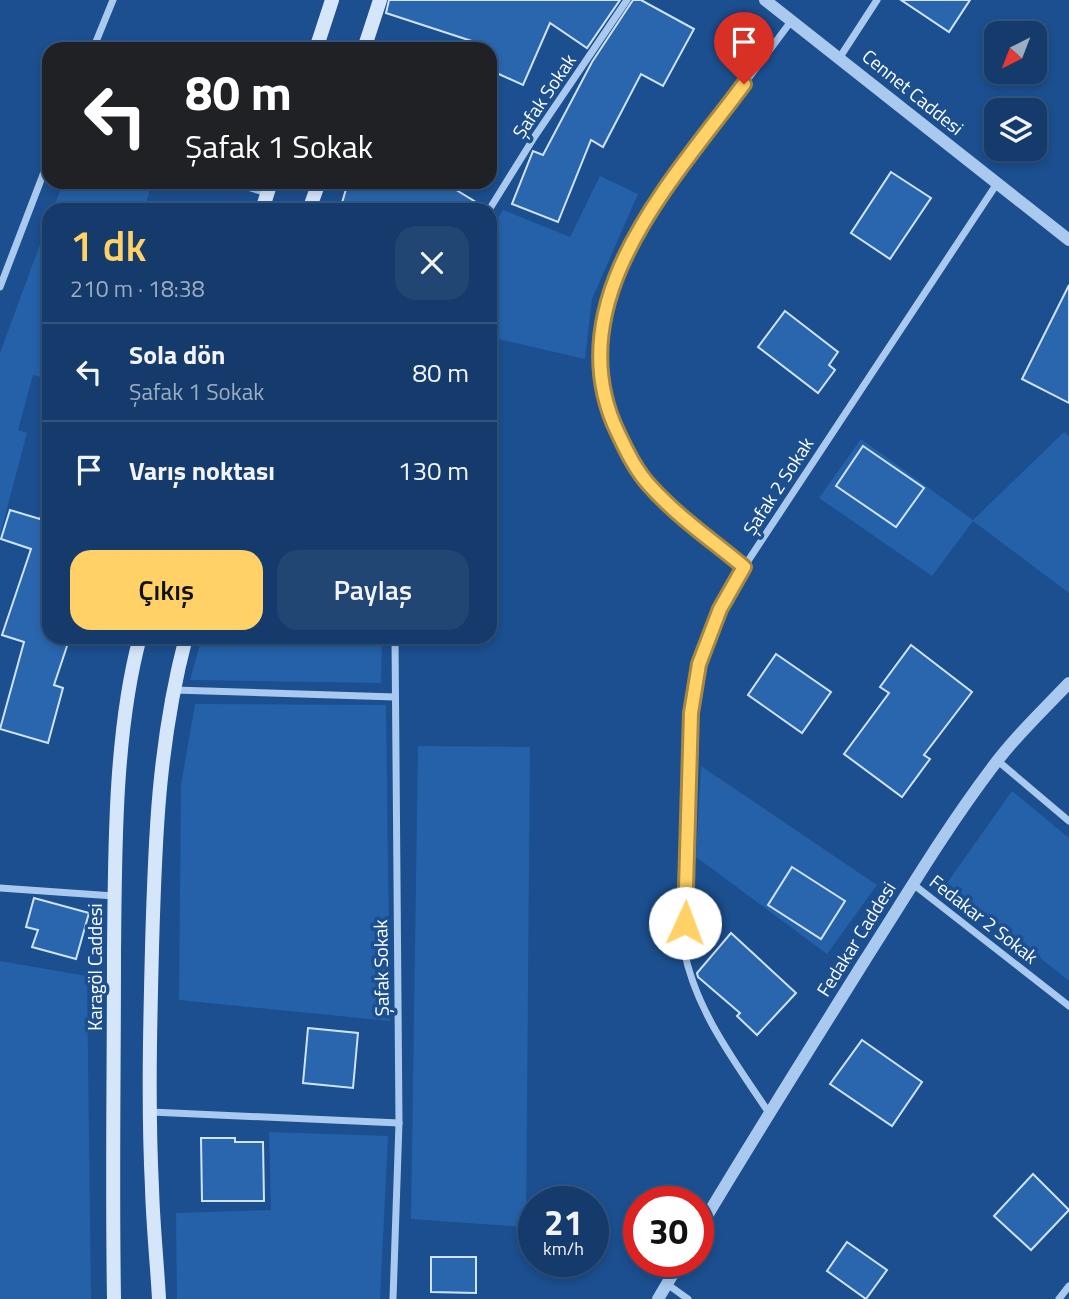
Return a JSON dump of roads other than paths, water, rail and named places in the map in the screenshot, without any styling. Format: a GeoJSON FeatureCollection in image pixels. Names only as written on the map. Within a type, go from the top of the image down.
{"type":"FeatureCollection","features":[{"type":"Feature","properties":{"kind":"main road"},"geometry":{"type":"LineString","coordinates":[[318,42],[332,0]]}},
{"type":"Feature","properties":{"kind":"main road"},"geometry":{"type":"LineString","coordinates":[[366,42],[380,0]]}},
{"type":"Feature","properties":{"kind":"main road","name":"Karagöl Caddesi"},"geometry":{"type":"LineString","coordinates":[[114,1299],[114,896],[121,765],[129,694],[139,644]]}},
{"type":"Feature","properties":{"kind":"main road"},"geometry":{"type":"LineString","coordinates":[[159,1299],[152,1187],[151,1112],[155,844],[161,758],[184,644]]}},
{"type":"Feature","properties":{"kind":"street"},"geometry":{"type":"LineString","coordinates":[[96,42],[113,0]]}},
{"type":"Feature","properties":{"kind":"street","name":"Şafak Sokak"},"geometry":{"type":"LineString","coordinates":[[493,203],[627,0]]}},
{"type":"Feature","properties":{"kind":"street","name":"Cennet Caddesi"},"geometry":{"type":"LineString","coordinates":[[765,0],[840,57],[996,185],[1068,237]]}},
{"type":"Feature","properties":{"kind":"street"},"geometry":{"type":"LineString","coordinates":[[840,57],[877,0]]}},
{"type":"Feature","properties":{"kind":"street"},"geometry":{"type":"LineString","coordinates":[[744,567],[650,487],[629,458],[610,417],[601,382],[599,335],[628,250],[647,214],[793,20]]}},
{"type":"Feature","properties":{"kind":"street"},"geometry":{"type":"LineString","coordinates":[[0,287],[42,177]]}},
{"type":"Feature","properties":{"kind":"street","name":"Şafak 2 Sokak"},"geometry":{"type":"LineString","coordinates":[[769,1113],[703,1006],[687,966],[684,949],[691,713],[699,664],[720,609],[744,567],[996,185]]}},
{"type":"Feature","properties":{"kind":"street","name":"Şafak Sokak"},"geometry":{"type":"LineString","coordinates":[[393,1299],[398,1123],[395,644]]}},
{"type":"Feature","properties":{"kind":"street","name":"Fedakar Caddesi"},"geometry":{"type":"LineString","coordinates":[[714,1204],[913,884],[998,761],[1069,683]]}},
{"type":"Feature","properties":{"kind":"street"},"geometry":{"type":"LineString","coordinates":[[173,690],[395,696]]}},
{"type":"Feature","properties":{"kind":"street"},"geometry":{"type":"LineString","coordinates":[[998,761],[1069,821]]}},
{"type":"Feature","properties":{"kind":"street","name":"Fedakar 2 Sokak"},"geometry":{"type":"LineString","coordinates":[[913,884],[1069,1006]]}},
{"type":"Feature","properties":{"kind":"street"},"geometry":{"type":"LineString","coordinates":[[0,888],[114,896]]}},
{"type":"Feature","properties":{"kind":"street"},"geometry":{"type":"LineString","coordinates":[[151,1112],[398,1123]]}},
{"type":"Feature","properties":{"kind":"street"},"geometry":{"type":"LineString","coordinates":[[658,1299],[671,1277]]}},
{"type":"Feature","properties":{"kind":"street"},"geometry":{"type":"LineString","coordinates":[[667,1284],[688,1299]]}},
{"type":"Feature","properties":{"kind":"street"},"geometry":{"type":"LineString","coordinates":[[1059,1299],[1069,1286]]}}]}
